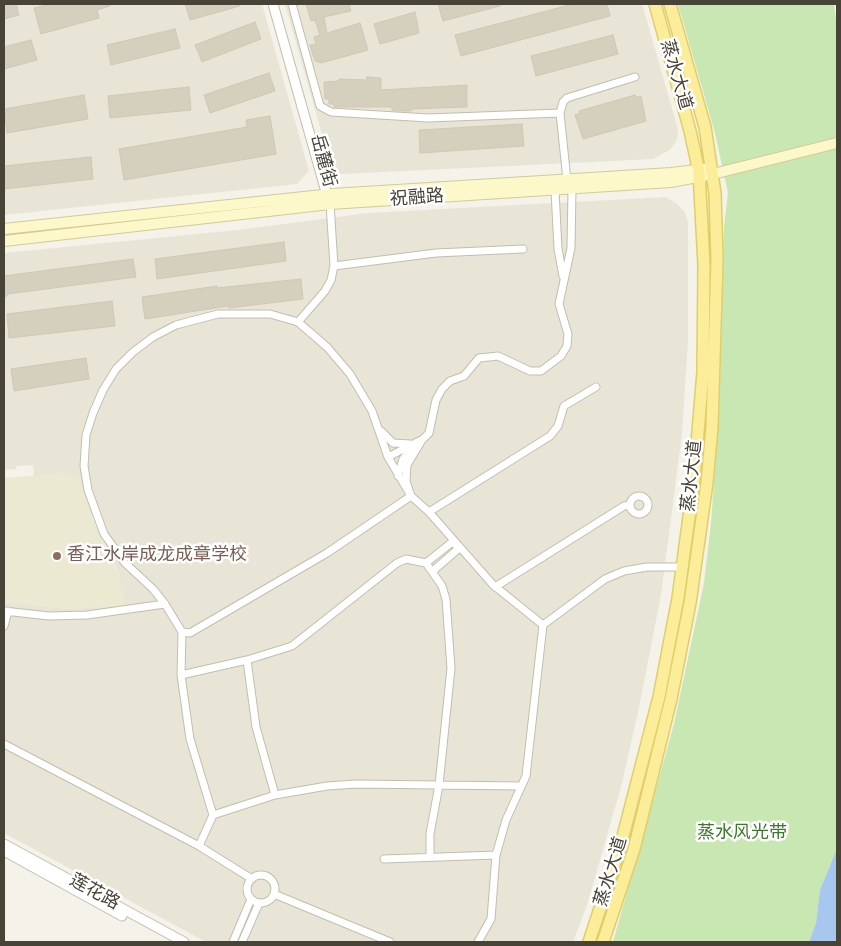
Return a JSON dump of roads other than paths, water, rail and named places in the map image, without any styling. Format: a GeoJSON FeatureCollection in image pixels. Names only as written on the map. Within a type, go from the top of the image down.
{"type":"FeatureCollection","features":[{"type":"Feature","properties":{"kind":"main road","name":"蒸水大道"},"geometry":{"type":"LineString","coordinates":[[589,942],[621,844],[659,697],[682,567],[694,480],[703,372],[704,265],[698,173],[690,131],[655,4]]}},
{"type":"Feature","properties":{"kind":"main road","name":"蒸水大道"},"geometry":{"type":"LineString","coordinates":[[603,942],[634,849],[656,764],[690,602],[707,483],[712,427],[717,259],[712,171],[704,127],[670,4]]}},
{"type":"Feature","properties":{"kind":"main road","name":"祝融路"},"geometry":{"type":"LineString","coordinates":[[4,229],[329,198],[570,184],[698,173],[832,142]]}},
{"type":"Feature","properties":{"kind":"main road","name":"祝融路"},"geometry":{"type":"LineString","coordinates":[[4,240],[329,198],[554,190],[570,184]]}},
{"type":"Feature","properties":{"kind":"street","name":"岳麓街"},"geometry":{"type":"LineString","coordinates":[[273,4],[329,198]]}},
{"type":"Feature","properties":{"kind":"street","name":"岳麓街"},"geometry":{"type":"LineString","coordinates":[[278,4],[329,198]]}},
{"type":"Feature","properties":{"kind":"street"},"geometry":{"type":"LineString","coordinates":[[292,4],[320,106],[325,110],[428,118],[560,113]]}},
{"type":"Feature","properties":{"kind":"street"},"geometry":{"type":"LineString","coordinates":[[398,476],[406,454],[429,433],[436,400],[442,389],[450,381],[464,376],[479,358],[498,356],[530,371],[541,371],[562,356],[567,346],[568,334],[560,313],[559,304],[571,248],[570,184],[560,113],[563,102],[567,98],[635,77]]}},
{"type":"Feature","properties":{"kind":"street"},"geometry":{"type":"LineString","coordinates":[[554,190],[558,249],[563,279]]}},
{"type":"Feature","properties":{"kind":"street"},"geometry":{"type":"LineString","coordinates":[[298,322],[325,292],[331,280],[334,266],[329,198]]}},
{"type":"Feature","properties":{"kind":"street"},"geometry":{"type":"LineString","coordinates":[[334,266],[436,253],[523,249]]}},
{"type":"Feature","properties":{"kind":"street"},"geometry":{"type":"LineString","coordinates":[[199,846],[213,815],[190,738],[181,675],[182,632],[165,604],[114,550],[104,534],[88,490],[84,466],[86,435],[103,390],[116,369],[132,352],[153,337],[176,325],[218,314],[270,314],[298,322],[327,347],[350,374],[386,438],[393,443],[413,444]]}},
{"type":"Feature","properties":{"kind":"street"},"geometry":{"type":"LineString","coordinates":[[429,512],[550,436],[558,426],[564,406],[596,387]]}},
{"type":"Feature","properties":{"kind":"street"},"geometry":{"type":"LineString","coordinates":[[377,424],[388,457],[411,496],[429,512],[455,546],[495,587],[543,626]]}},
{"type":"Feature","properties":{"kind":"street"},"geometry":{"type":"LineString","coordinates":[[388,457],[423,439]]}},
{"type":"Feature","properties":{"kind":"street"},"geometry":{"type":"LineString","coordinates":[[411,496],[406,482],[407,466],[423,439]]}},
{"type":"Feature","properties":{"kind":"street"},"geometry":{"type":"LineString","coordinates":[[182,632],[190,633],[327,553],[411,496]]}},
{"type":"Feature","properties":{"kind":"street"},"geometry":{"type":"LineString","coordinates":[[495,587],[630,504]]}},
{"type":"Feature","properties":{"kind":"street"},"geometry":{"type":"LineString","coordinates":[[426,563],[455,546]]}},
{"type":"Feature","properties":{"kind":"street"},"geometry":{"type":"LineString","coordinates":[[434,570],[455,546]]}},
{"type":"Feature","properties":{"kind":"street"},"geometry":{"type":"LineString","coordinates":[[181,675],[247,660],[292,646],[398,563],[406,559],[426,563],[434,570],[446,599],[451,668],[439,784],[430,834],[430,857]]}},
{"type":"Feature","properties":{"kind":"street"},"geometry":{"type":"LineString","coordinates":[[478,942],[491,919],[496,855],[506,820],[526,776],[543,626],[605,579],[624,571],[647,567],[682,567]]}},
{"type":"Feature","properties":{"kind":"street"},"geometry":{"type":"LineString","coordinates":[[4,626],[5,611],[49,616],[87,615],[165,604]]}},
{"type":"Feature","properties":{"kind":"street"},"geometry":{"type":"LineString","coordinates":[[247,660],[256,727],[275,795]]}},
{"type":"Feature","properties":{"kind":"street"},"geometry":{"type":"LineString","coordinates":[[4,744],[199,846],[252,878]]}},
{"type":"Feature","properties":{"kind":"street"},"geometry":{"type":"LineString","coordinates":[[213,815],[275,795],[356,784],[521,786]]}},
{"type":"Feature","properties":{"kind":"street","name":"莲花路"},"geometry":{"type":"LineString","coordinates":[[4,844],[184,942]]}},
{"type":"Feature","properties":{"kind":"street","name":"莲花路"},"geometry":{"type":"LineString","coordinates":[[4,852],[172,942]]}},
{"type":"Feature","properties":{"kind":"street"},"geometry":{"type":"LineString","coordinates":[[384,859],[496,855]]}},
{"type":"Feature","properties":{"kind":"street"},"geometry":{"type":"LineString","coordinates":[[233,942],[251,899],[247,886],[252,878],[260,875],[269,878],[275,885],[274,894],[268,902],[259,904],[251,899]]}},
{"type":"Feature","properties":{"kind":"street"},"geometry":{"type":"LineString","coordinates":[[274,894],[390,942]]}},
{"type":"Feature","properties":{"kind":"street"},"geometry":{"type":"LineString","coordinates":[[242,942],[259,904]]}},
{"type":"Feature","properties":{"kind":"water"},"geometry":{"type":"Polygon","coordinates":[[[837,848],[837,942],[809,942],[816,923],[820,890],[837,848]]]}},
{"type":"Feature","properties":{"kind":"place","name":"香江水岸成龙成章学校"},"geometry":{"type":"Point","coordinates":[57,556]}},
{"type":"Feature","properties":{"kind":"park label","name":"蒸水风光带"},"geometry":{"type":"Point","coordinates":[742,834]}}]}
